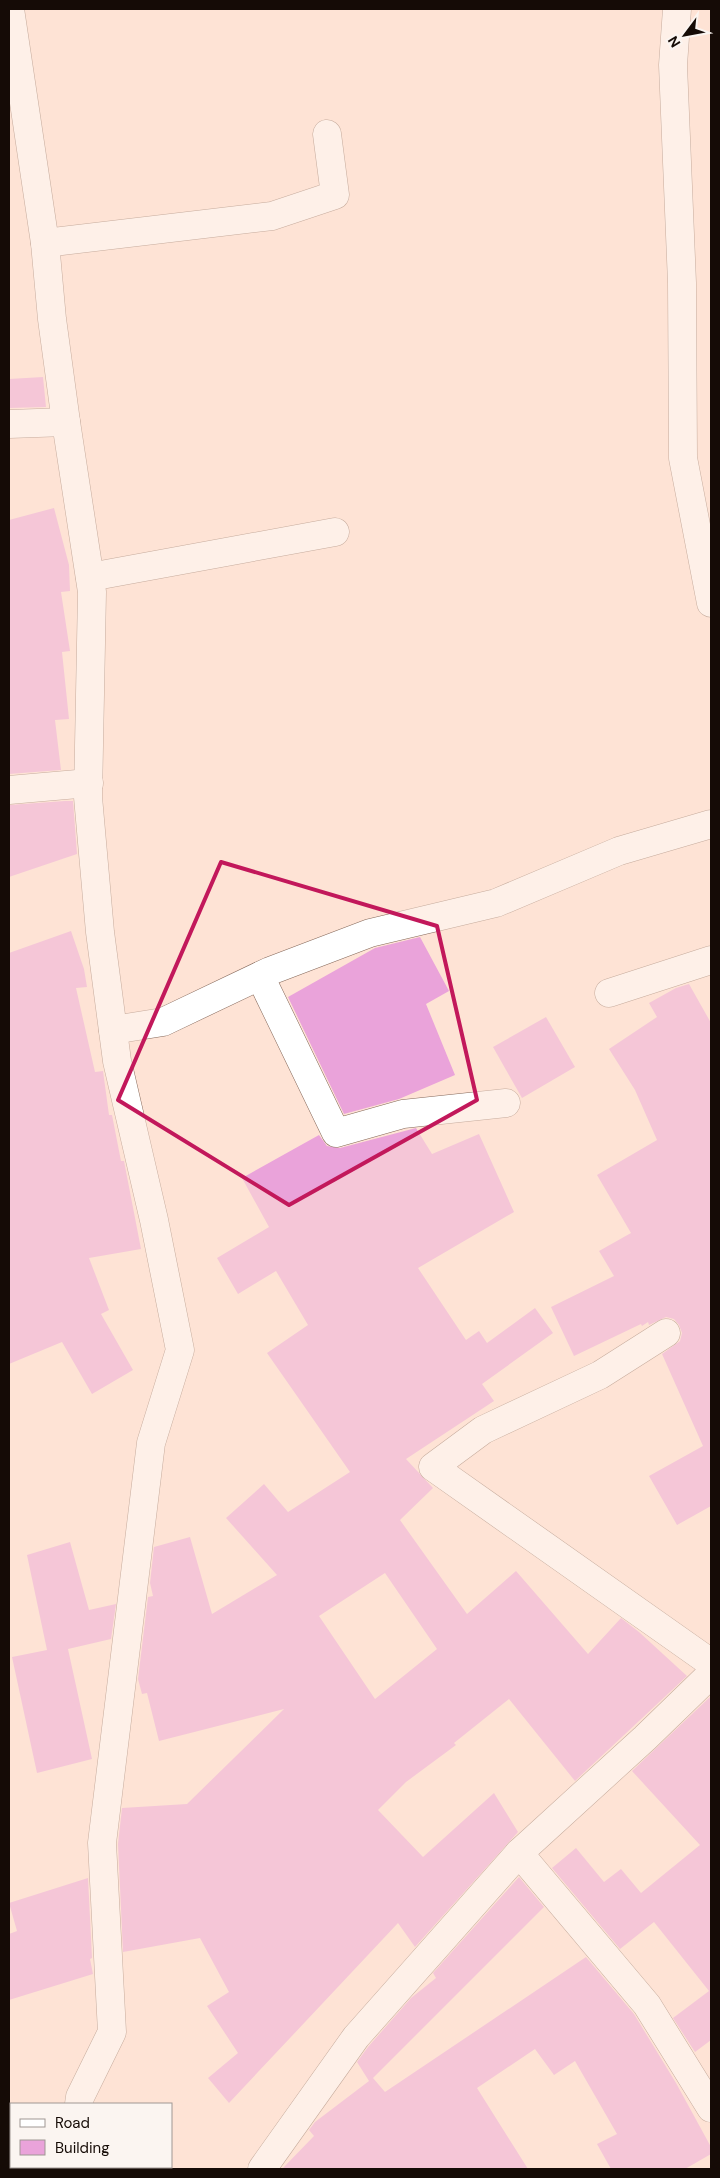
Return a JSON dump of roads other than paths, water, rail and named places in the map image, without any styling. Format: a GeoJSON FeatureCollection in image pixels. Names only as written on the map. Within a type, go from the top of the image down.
{"type":"FeatureCollection","features":[{"type":"Feature","properties":{"kind":"street"},"geometry":{"type":"LineString","coordinates":[[10,9],[45,243],[52,320],[66,422],[92,592],[88,782],[100,932],[117,1061],[154,1220],[180,1350],[151,1443],[102,1844],[112,2032],[80,2097],[79,2103]]}},
{"type":"Feature","properties":{"kind":"street"},"geometry":{"type":"LineString","coordinates":[[677,9],[673,65],[682,283],[682,458],[711,603]]}},
{"type":"Feature","properties":{"kind":"street"},"geometry":{"type":"LineString","coordinates":[[45,243],[272,216],[335,195],[327,134]]}},
{"type":"Feature","properties":{"kind":"street"},"geometry":{"type":"LineString","coordinates":[[9,424],[66,422]]}},
{"type":"Feature","properties":{"kind":"street"},"geometry":{"type":"LineString","coordinates":[[90,576],[335,532]]}},
{"type":"Feature","properties":{"kind":"street"},"geometry":{"type":"LineString","coordinates":[[9,790],[88,782]]}},
{"type":"Feature","properties":{"kind":"street"},"geometry":{"type":"LineString","coordinates":[[113,1030],[163,1022],[260,976],[370,934],[496,903],[619,851],[711,824]]}},
{"type":"Feature","properties":{"kind":"street"},"geometry":{"type":"LineString","coordinates":[[609,993],[711,960]]}},
{"type":"Feature","properties":{"kind":"street"},"geometry":{"type":"LineString","coordinates":[[260,976],[336,1134],[403,1114],[506,1103]]}},
{"type":"Feature","properties":{"kind":"street"},"geometry":{"type":"LineString","coordinates":[[666,1333],[600,1375],[482,1430],[433,1467],[711,1663]]}},
{"type":"Feature","properties":{"kind":"street"},"geometry":{"type":"LineString","coordinates":[[262,2169],[356,2037],[519,1853],[645,1738],[711,1674]]}},
{"type":"Feature","properties":{"kind":"street"},"geometry":{"type":"LineString","coordinates":[[519,1853],[647,2005],[711,2108]]}}]}
